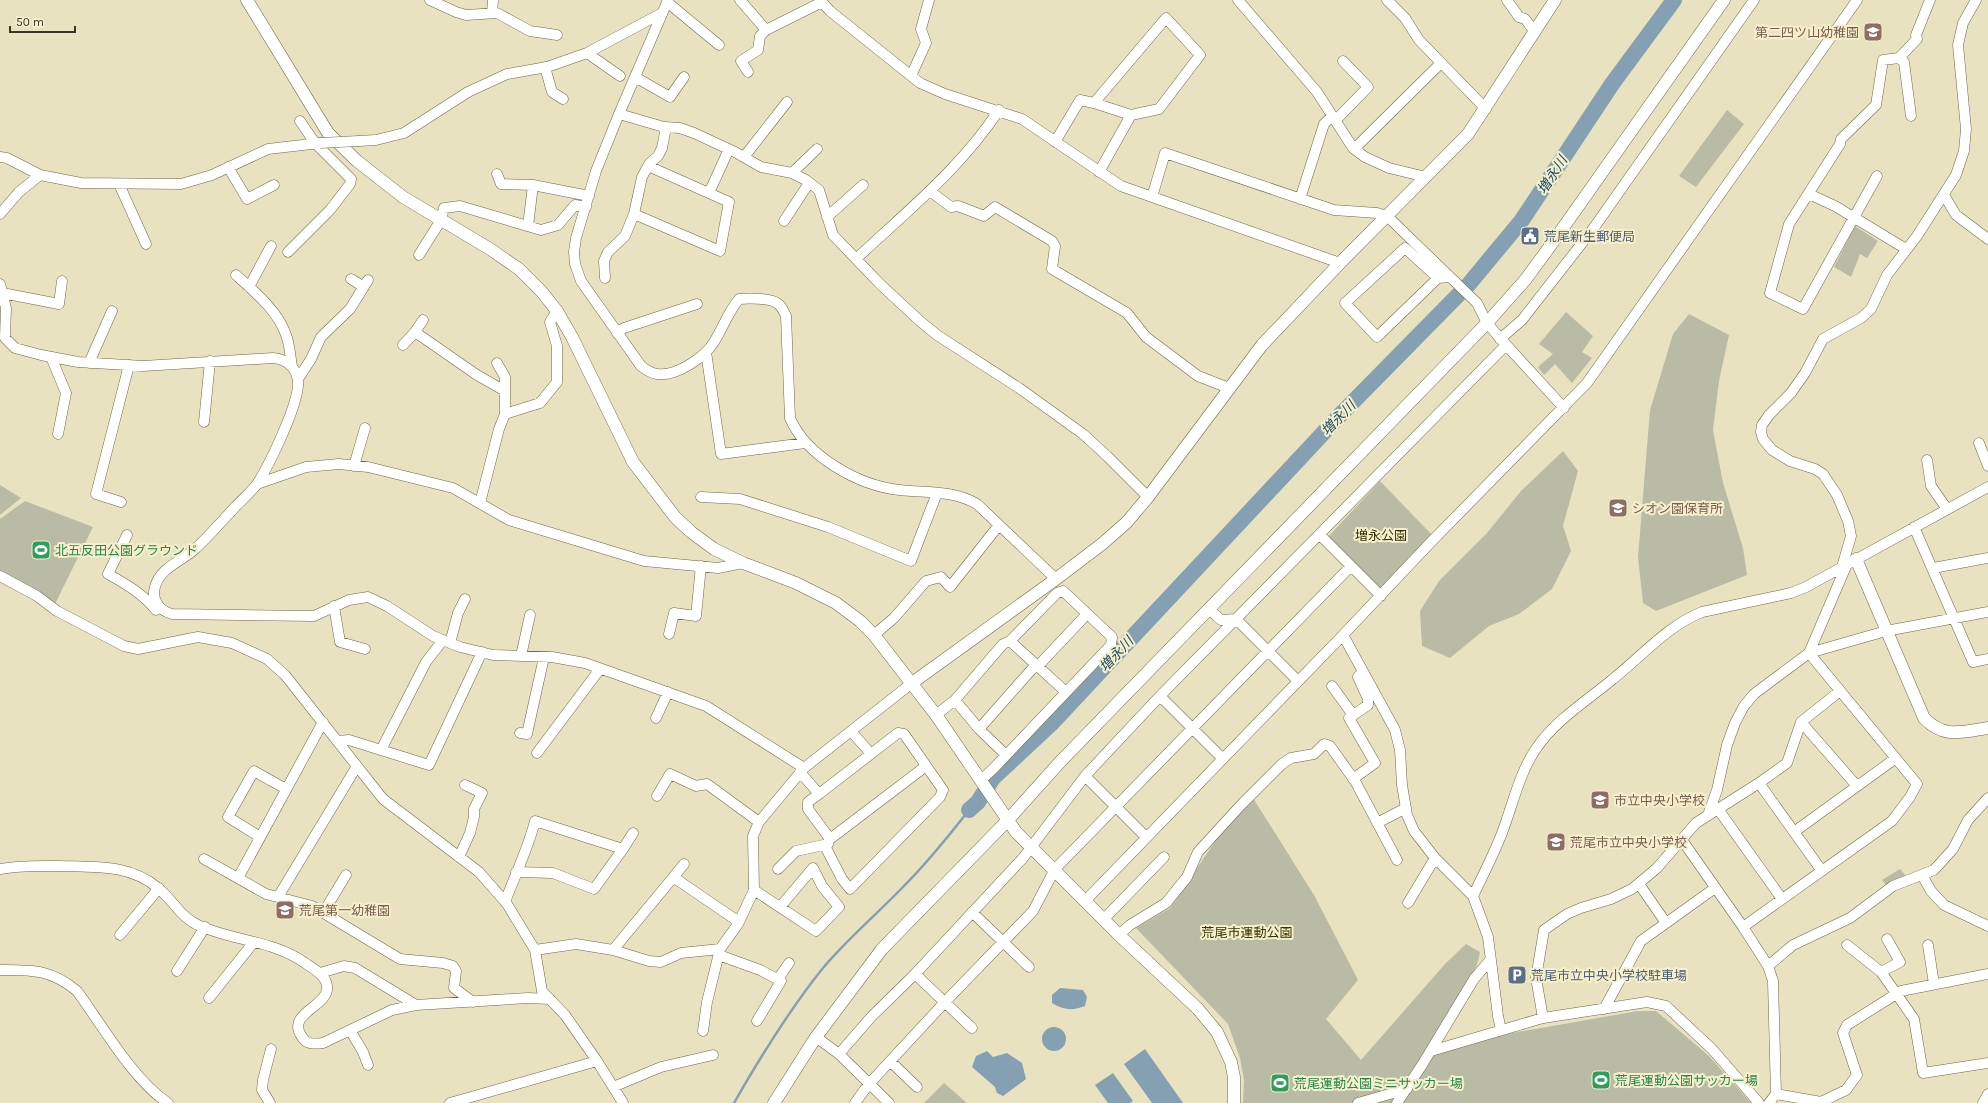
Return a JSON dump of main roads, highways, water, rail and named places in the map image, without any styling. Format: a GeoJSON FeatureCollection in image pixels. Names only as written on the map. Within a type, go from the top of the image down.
{"type":"FeatureCollection","features":[{"type":"Feature","properties":{"kind":"water"},"geometry":{"type":"Polygon","coordinates":[[[1060,988],[1083,990],[1087,997],[1085,1006],[1076,1009],[1068,1009],[1052,1003],[1052,995],[1060,988]]]}},
{"type":"Feature","properties":{"kind":"water"},"geometry":{"type":"Polygon","coordinates":[[[1054,1027],[1059,1028],[1065,1034],[1065,1044],[1059,1050],[1054,1051],[1049,1050],[1043,1044],[1042,1039],[1043,1034],[1049,1028],[1054,1027]]]}},
{"type":"Feature","properties":{"kind":"water"},"geometry":{"type":"Polygon","coordinates":[[[1145,1049],[1183,1103],[1152,1103],[1124,1064],[1145,1049]]]}},
{"type":"Feature","properties":{"kind":"water"},"geometry":{"type":"Polygon","coordinates":[[[987,1051],[993,1057],[1007,1053],[1022,1063],[1026,1079],[1003,1096],[997,1093],[995,1087],[972,1067],[976,1056],[987,1051]]]}},
{"type":"Feature","properties":{"kind":"water"},"geometry":{"type":"Polygon","coordinates":[[[1113,1073],[1133,1101],[1130,1103],[1108,1103],[1095,1085],[1113,1073]]]}},
{"type":"Feature","properties":{"kind":"waterway","name":"増永川"},"geometry":{"type":"LineString","coordinates":[[969,810],[978,802],[993,778],[1051,724],[1342,413],[1469,284],[1522,220],[1612,84],[1674,0]]}},
{"type":"Feature","properties":{"kind":"waterway"},"geometry":{"type":"LineString","coordinates":[[734,1103],[776,1034],[823,968],[920,869],[969,810]]}},
{"type":"Feature","properties":{"kind":"place","name":"第二四ツ山幼稚園"},"geometry":{"type":"Point","coordinates":[1873,32]}},
{"type":"Feature","properties":{"kind":"place","name":"荒尾新生郵便局"},"geometry":{"type":"Point","coordinates":[1530,236]}},
{"type":"Feature","properties":{"kind":"place","name":"シオン園保育所"},"geometry":{"type":"Point","coordinates":[1618,508]}},
{"type":"Feature","properties":{"kind":"place","name":"北五反田公園グラウンド"},"geometry":{"type":"Point","coordinates":[41,550]}},
{"type":"Feature","properties":{"kind":"place","name":"市立中央小学校"},"geometry":{"type":"Point","coordinates":[1600,800]}},
{"type":"Feature","properties":{"kind":"place","name":"荒尾市立中央小学校"},"geometry":{"type":"Point","coordinates":[1556,842]}},
{"type":"Feature","properties":{"kind":"place","name":"荒尾第一幼稚園"},"geometry":{"type":"Point","coordinates":[285,910]}},
{"type":"Feature","properties":{"kind":"place","name":"荒尾市立中央小学校駐車場"},"geometry":{"type":"Point","coordinates":[1517,975]}},
{"type":"Feature","properties":{"kind":"place","name":"荒尾運動公園サッカー場"},"geometry":{"type":"Point","coordinates":[1601,1080]}},
{"type":"Feature","properties":{"kind":"place","name":"荒尾運動公園ミニサッカー場"},"geometry":{"type":"Point","coordinates":[1280,1083]}},
{"type":"Feature","properties":{"kind":"park label","name":"増永公園"},"geometry":{"type":"Point","coordinates":[1381,535]}},
{"type":"Feature","properties":{"kind":"park label","name":"荒尾市運動公園"},"geometry":{"type":"Point","coordinates":[1247,932]}}]}
